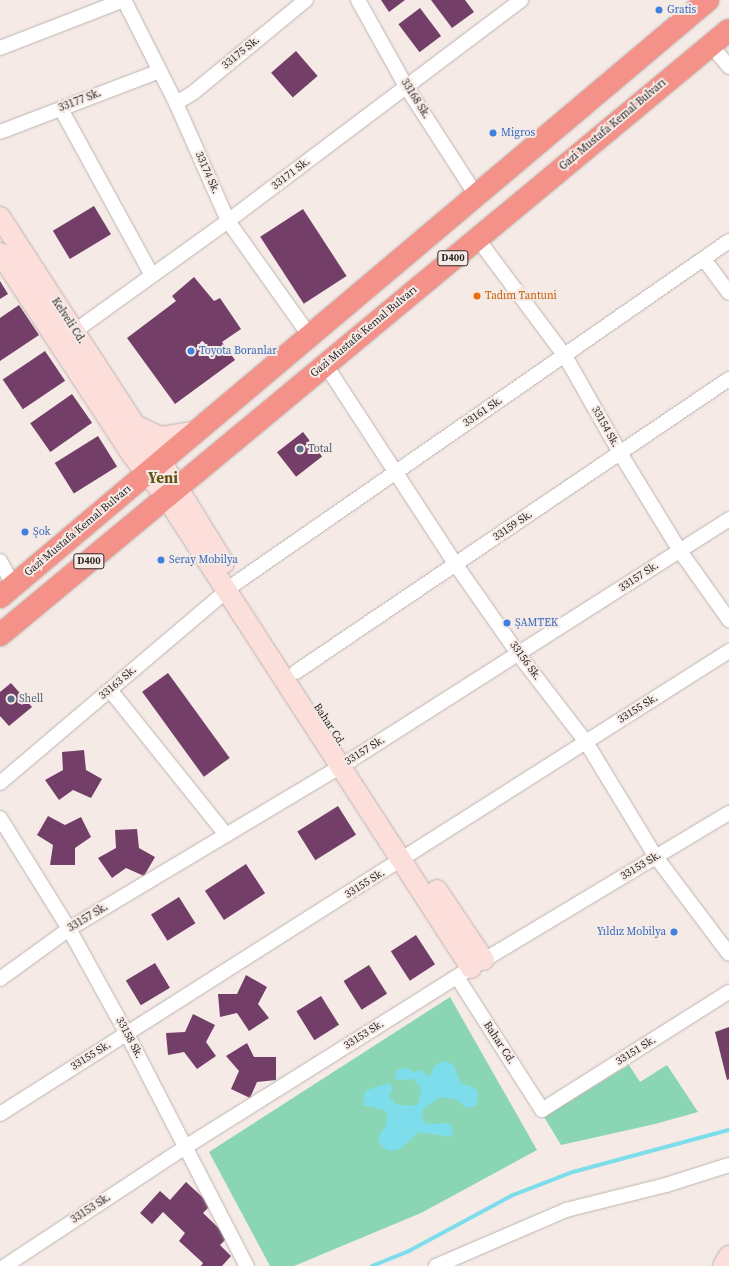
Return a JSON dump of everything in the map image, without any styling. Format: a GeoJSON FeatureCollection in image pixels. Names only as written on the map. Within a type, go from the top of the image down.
{"type":"FeatureCollection","features":[{"type":"Feature","properties":{"kind":"highway","name":"Gazi Mustafa Kemal Bulvarı"},"geometry":{"type":"LineString","coordinates":[[7,592],[309,335],[708,0]]}},
{"type":"Feature","properties":{"kind":"highway","name":"Gazi Mustafa Kemal Bulvarı"},"geometry":{"type":"LineString","coordinates":[[0,636],[325,364],[710,44],[729,30]]}},
{"type":"Feature","properties":{"kind":"street"},"geometry":{"type":"LineString","coordinates":[[0,48],[124,0]]}},
{"type":"Feature","properties":{"kind":"street","name":"33174 Sk."},"geometry":{"type":"LineString","coordinates":[[124,0],[176,103],[228,221],[309,335]]}},
{"type":"Feature","properties":{"kind":"street","name":"33168 Sk."},"geometry":{"type":"LineString","coordinates":[[358,0],[407,88],[476,195]]}},
{"type":"Feature","properties":{"kind":"street","name":"33171 Sk."},"geometry":{"type":"LineString","coordinates":[[58,344],[228,221],[407,88],[521,0]]}},
{"type":"Feature","properties":{"kind":"street","name":"33175 Sk."},"geometry":{"type":"LineString","coordinates":[[176,103],[194,92],[297,3]]}},
{"type":"Feature","properties":{"kind":"street"},"geometry":{"type":"LineString","coordinates":[[710,44],[729,67]]}},
{"type":"Feature","properties":{"kind":"street","name":"33177 Sk."},"geometry":{"type":"LineString","coordinates":[[0,132],[160,71]]}},
{"type":"Feature","properties":{"kind":"street"},"geometry":{"type":"LineString","coordinates":[[61,109],[152,275]]}},
{"type":"Feature","properties":{"kind":"street","name":"Kelveli Cd."},"geometry":{"type":"LineString","coordinates":[[0,217],[148,441],[154,467],[172,492]]}},
{"type":"Feature","properties":{"kind":"street","name":"33154 Sk."},"geometry":{"type":"LineString","coordinates":[[477,238],[565,356],[620,453],[680,551],[729,620]]}},
{"type":"Feature","properties":{"kind":"street","name":"33161 Sk."},"geometry":{"type":"LineString","coordinates":[[232,587],[396,471],[565,356],[729,241]]}},
{"type":"Feature","properties":{"kind":"street","name":"Kelveli Cd."},"geometry":{"type":"LineString","coordinates":[[0,253],[58,344],[132,455],[154,467]]}},
{"type":"Feature","properties":{"kind":"street"},"geometry":{"type":"LineString","coordinates":[[704,259],[729,293]]}},
{"type":"Feature","properties":{"kind":"street","name":"33156 Sk."},"geometry":{"type":"LineString","coordinates":[[325,364],[456,564],[519,655],[586,742],[656,857],[729,954]]}},
{"type":"Feature","properties":{"kind":"street","name":"33159 Sk."},"geometry":{"type":"LineString","coordinates":[[296,672],[729,379]]}},
{"type":"Feature","properties":{"kind":"street"},"geometry":{"type":"LineString","coordinates":[[136,425],[161,437],[198,431]]}},
{"type":"Feature","properties":{"kind":"street"},"geometry":{"type":"LineString","coordinates":[[132,455],[148,441]]}},
{"type":"Feature","properties":{"kind":"street","name":"Bahar Cd."},"geometry":{"type":"LineString","coordinates":[[172,492],[407,858],[471,968],[542,1110]]}},
{"type":"Feature","properties":{"kind":"street","name":"33157 Sk."},"geometry":{"type":"LineString","coordinates":[[0,979],[69,929],[346,763],[519,655],[729,519]]}},
{"type":"Feature","properties":{"kind":"street"},"geometry":{"type":"LineString","coordinates":[[0,561],[7,592]]}},
{"type":"Feature","properties":{"kind":"street","name":"Bahar Cd."},"geometry":{"type":"LineString","coordinates":[[232,587],[296,672],[346,763]]}},
{"type":"Feature","properties":{"kind":"street","name":"33163 Sk."},"geometry":{"type":"LineString","coordinates":[[0,783],[232,587]]}},
{"type":"Feature","properties":{"kind":"street","name":"33155 Sk."},"geometry":{"type":"LineString","coordinates":[[0,1114],[407,858],[729,651]]}},
{"type":"Feature","properties":{"kind":"street"},"geometry":{"type":"LineString","coordinates":[[110,690],[226,835]]}},
{"type":"Feature","properties":{"kind":"street","name":"33153 Sk."},"geometry":{"type":"LineString","coordinates":[[5,1266],[187,1146],[471,968],[729,813]]}},
{"type":"Feature","properties":{"kind":"street","name":"33158 Sk."},"geometry":{"type":"LineString","coordinates":[[0,818],[69,929],[127,1034],[187,1146],[247,1266]]}},
{"type":"Feature","properties":{"kind":"street","name":"33151 Sk."},"geometry":{"type":"LineString","coordinates":[[542,1110],[729,992]]}},
{"type":"Feature","properties":{"kind":"street"},"geometry":{"type":"LineString","coordinates":[[436,1266],[566,1210],[666,1185],[729,1165]]}},
{"type":"Feature","properties":{"kind":"street"},"geometry":{"type":"LineString","coordinates":[[723,1266],[729,1256]]}},
{"type":"Feature","properties":{"kind":"green space"},"geometry":{"type":"Polygon","coordinates":[[[450,997],[537,1150],[421,1213],[294,1266],[270,1266],[209,1152],[450,997]]]}},
{"type":"Feature","properties":{"kind":"green space"},"geometry":{"type":"Polygon","coordinates":[[[629,1065],[640,1082],[667,1065],[698,1112],[655,1124],[561,1145],[544,1117],[629,1065]]]}},
{"type":"Feature","properties":{"kind":"water"},"geometry":{"type":"Polygon","coordinates":[[[443,1061],[453,1064],[461,1083],[475,1088],[478,1093],[477,1105],[467,1108],[455,1099],[441,1097],[423,1109],[422,1116],[425,1123],[447,1123],[451,1125],[453,1133],[451,1137],[419,1132],[400,1149],[390,1151],[385,1149],[379,1142],[379,1136],[386,1125],[387,1114],[384,1110],[363,1105],[365,1091],[388,1083],[391,1085],[392,1090],[389,1096],[395,1104],[413,1106],[419,1103],[421,1088],[414,1079],[397,1080],[395,1078],[396,1071],[406,1067],[413,1072],[420,1070],[429,1077],[435,1065],[443,1061]]]}},
{"type":"Feature","properties":{"kind":"building"},"geometry":{"type":"Polygon","coordinates":[[[381,0],[405,0],[389,12],[381,0]]]}},
{"type":"Feature","properties":{"kind":"building"},"geometry":{"type":"Polygon","coordinates":[[[431,0],[465,0],[474,12],[452,28],[431,0]]]}},
{"type":"Feature","properties":{"kind":"building"},"geometry":{"type":"Polygon","coordinates":[[[420,8],[441,36],[420,52],[398,24],[420,8]]]}},
{"type":"Feature","properties":{"kind":"building"},"geometry":{"type":"Polygon","coordinates":[[[296,51],[318,76],[293,98],[271,73],[296,51]]]}},
{"type":"Feature","properties":{"kind":"building"},"geometry":{"type":"Polygon","coordinates":[[[94,206],[111,234],[70,259],[53,231],[94,206]]]}},
{"type":"Feature","properties":{"kind":"building"},"geometry":{"type":"Polygon","coordinates":[[[303,209],[347,276],[304,304],[260,237],[303,209]]]}},
{"type":"Feature","properties":{"kind":"building","name":"Toyota Boranlar"},"geometry":{"type":"Polygon","coordinates":[[[194,277],[214,301],[220,298],[241,329],[222,342],[235,360],[175,404],[127,338],[176,301],[172,296],[194,277]]]}},
{"type":"Feature","properties":{"kind":"building"},"geometry":{"type":"Polygon","coordinates":[[[0,281],[8,294],[0,299],[0,281]]]}},
{"type":"Feature","properties":{"kind":"building"},"geometry":{"type":"Polygon","coordinates":[[[19,305],[39,335],[0,361],[0,318],[19,305]]]}},
{"type":"Feature","properties":{"kind":"building"},"geometry":{"type":"Polygon","coordinates":[[[45,351],[65,381],[23,409],[3,380],[45,351]]]}},
{"type":"Feature","properties":{"kind":"building"},"geometry":{"type":"Polygon","coordinates":[[[72,394],[92,423],[50,452],[30,423],[72,394]]]}},
{"type":"Feature","properties":{"kind":"building"},"geometry":{"type":"Polygon","coordinates":[[[303,432],[322,456],[296,477],[277,452],[303,432]]]}},
{"type":"Feature","properties":{"kind":"building"},"geometry":{"type":"Polygon","coordinates":[[[98,436],[117,467],[74,494],[55,463],[98,436]]]}},
{"type":"Feature","properties":{"kind":"building"},"geometry":{"type":"Polygon","coordinates":[[[168,673],[230,758],[204,777],[142,692],[168,673]]]}},
{"type":"Feature","properties":{"kind":"building"},"geometry":{"type":"Polygon","coordinates":[[[11,683],[32,707],[9,726],[0,716],[0,692],[11,683]]]}},
{"type":"Feature","properties":{"kind":"building"},"geometry":{"type":"Polygon","coordinates":[[[84,750],[86,770],[102,779],[91,798],[73,790],[59,800],[45,780],[63,770],[62,752],[84,750]]]}},
{"type":"Feature","properties":{"kind":"building"},"geometry":{"type":"Polygon","coordinates":[[[338,806],[356,835],[315,860],[297,831],[338,806]]]}},
{"type":"Feature","properties":{"kind":"building"},"geometry":{"type":"Polygon","coordinates":[[[48,816],[65,825],[81,817],[91,837],[75,848],[75,865],[50,865],[53,845],[37,835],[48,816]]]}},
{"type":"Feature","properties":{"kind":"building"},"geometry":{"type":"Polygon","coordinates":[[[137,829],[139,848],[155,857],[144,876],[126,868],[112,878],[98,858],[116,848],[115,830],[137,829]]]}},
{"type":"Feature","properties":{"kind":"building"},"geometry":{"type":"Polygon","coordinates":[[[246,864],[265,893],[224,920],[205,891],[246,864]]]}},
{"type":"Feature","properties":{"kind":"building"},"geometry":{"type":"Polygon","coordinates":[[[179,897],[195,923],[167,941],[151,914],[179,897]]]}},
{"type":"Feature","properties":{"kind":"building"},"geometry":{"type":"Polygon","coordinates":[[[416,935],[435,964],[410,981],[391,951],[416,935]]]}},
{"type":"Feature","properties":{"kind":"building"},"geometry":{"type":"Polygon","coordinates":[[[155,963],[170,988],[141,1005],[126,981],[155,963]]]}},
{"type":"Feature","properties":{"kind":"building"},"geometry":{"type":"Polygon","coordinates":[[[369,965],[387,994],[362,1010],[344,981],[369,965]]]}},
{"type":"Feature","properties":{"kind":"building"},"geometry":{"type":"Polygon","coordinates":[[[246,975],[267,987],[258,1004],[269,1018],[249,1031],[237,1013],[220,1017],[218,994],[237,994],[246,975]]]}},
{"type":"Feature","properties":{"kind":"building"},"geometry":{"type":"Polygon","coordinates":[[[321,996],[339,1025],[314,1040],[296,1011],[321,996]]]}},
{"type":"Feature","properties":{"kind":"building"},"geometry":{"type":"Polygon","coordinates":[[[193,1014],[215,1025],[206,1042],[216,1056],[197,1069],[184,1052],[168,1055],[166,1033],[185,1032],[193,1014]]]}},
{"type":"Feature","properties":{"kind":"building"},"geometry":{"type":"Polygon","coordinates":[[[729,1027],[729,1079],[727,1080],[715,1032],[729,1027]]]}},
{"type":"Feature","properties":{"kind":"building"},"geometry":{"type":"Polygon","coordinates":[[[247,1043],[254,1057],[276,1057],[276,1080],[257,1082],[250,1098],[231,1089],[239,1071],[226,1056],[247,1043]]]}},
{"type":"Feature","properties":{"kind":"building"},"geometry":{"type":"Polygon","coordinates":[[[186,1182],[211,1205],[203,1213],[228,1237],[220,1245],[231,1256],[222,1266],[201,1266],[203,1263],[179,1241],[185,1233],[163,1212],[152,1224],[140,1213],[160,1191],[170,1200],[186,1182]]]}},
{"type":"Feature","properties":{"kind":"waterway"},"geometry":{"type":"LineString","coordinates":[[372,1266],[409,1251],[511,1196],[573,1172],[729,1130]]}},
{"type":"Feature","properties":{"kind":"place","name":"Gratis"},"geometry":{"type":"Point","coordinates":[659,10]}},
{"type":"Feature","properties":{"kind":"place","name":"Migros"},"geometry":{"type":"Point","coordinates":[493,133]}},
{"type":"Feature","properties":{"kind":"place","name":"Tadım Tantuni"},"geometry":{"type":"Point","coordinates":[477,296]}},
{"type":"Feature","properties":{"kind":"place","name":"Toyota Boranlar"},"geometry":{"type":"Point","coordinates":[191,351]}},
{"type":"Feature","properties":{"kind":"place","name":"Total"},"geometry":{"type":"Point","coordinates":[300,449]}},
{"type":"Feature","properties":{"kind":"place","name":"Şok"},"geometry":{"type":"Point","coordinates":[25,532]}},
{"type":"Feature","properties":{"kind":"place","name":"Seray Mobilya"},"geometry":{"type":"Point","coordinates":[161,560]}},
{"type":"Feature","properties":{"kind":"place","name":"ŞAMTEK"},"geometry":{"type":"Point","coordinates":[507,623]}},
{"type":"Feature","properties":{"kind":"place","name":"Shell"},"geometry":{"type":"Point","coordinates":[11,699]}},
{"type":"Feature","properties":{"kind":"place","name":"Yıldız Mobilya"},"geometry":{"type":"Point","coordinates":[674,932]}},
{"type":"Feature","properties":{"kind":"district","name":"Yeni"},"geometry":{"type":"Point","coordinates":[163,478]}}]}
